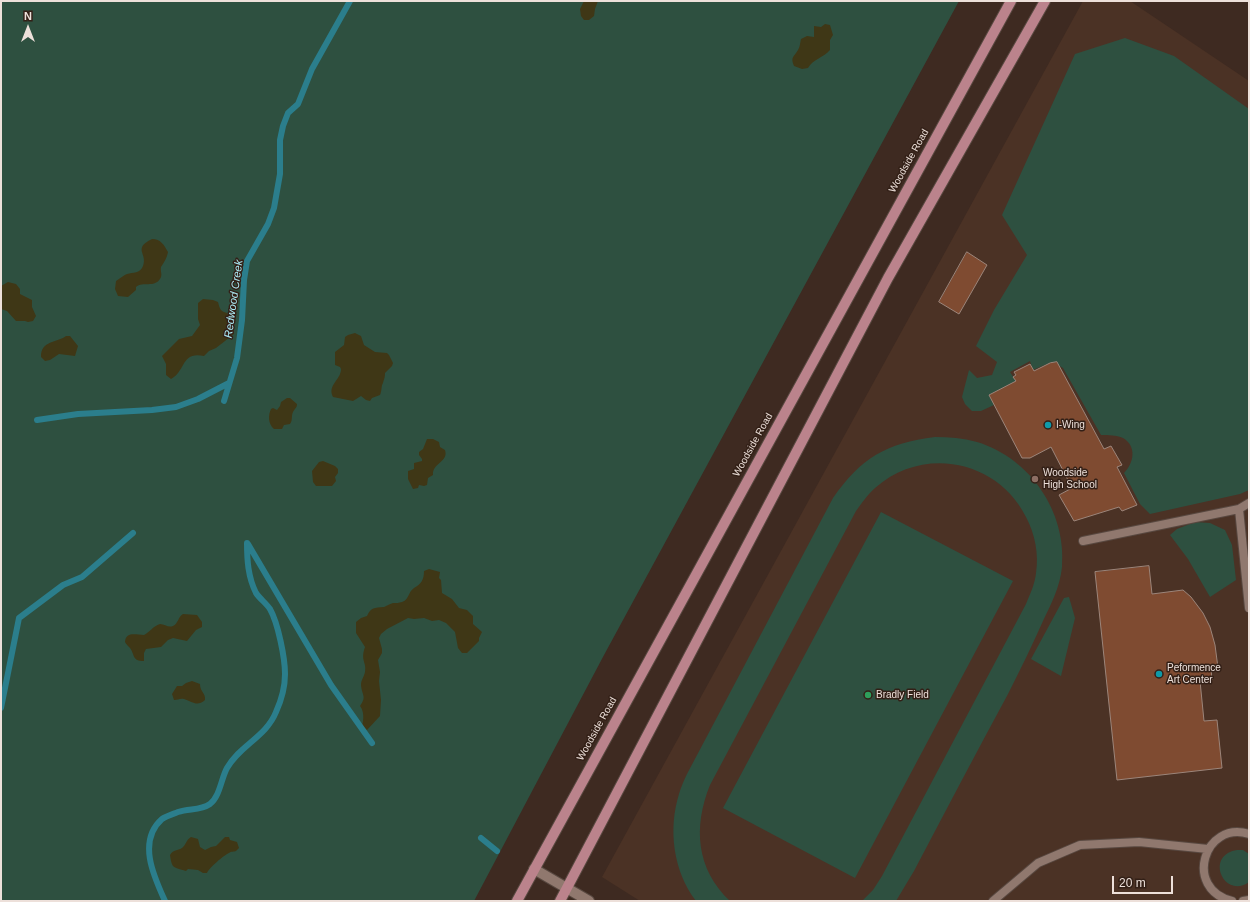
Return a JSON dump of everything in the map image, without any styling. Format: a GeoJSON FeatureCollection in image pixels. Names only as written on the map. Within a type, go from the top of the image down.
{"type":"FeatureCollection","features":[{"type":"Feature","properties":{"kind":"main road","name":"Woodside Road"},"geometry":{"type":"LineString","coordinates":[[517,901],[1011,1]]}},
{"type":"Feature","properties":{"kind":"main road"},"geometry":{"type":"LineString","coordinates":[[560,901],[888,278],[1045,1]]}},
{"type":"Feature","properties":{"kind":"street"},"geometry":{"type":"LineString","coordinates":[[534,869],[589,901]]}},
{"type":"Feature","properties":{"kind":"lane"},"geometry":{"type":"LineString","coordinates":[[1083,541],[1239,509],[1249,503]]}},
{"type":"Feature","properties":{"kind":"lane"},"geometry":{"type":"LineString","coordinates":[[1239,509],[1249,608]]}},
{"type":"Feature","properties":{"kind":"lane"},"geometry":{"type":"LineString","coordinates":[[1232,901],[1224,899],[1214,892],[1207,883],[1203,872],[1204,860],[1208,849],[1215,840],[1236,832],[1249,834]]}},
{"type":"Feature","properties":{"kind":"lane"},"geometry":{"type":"LineString","coordinates":[[993,901],[1038,863],[1080,845],[1139,842],[1208,849]]}},
{"type":"Feature","properties":{"kind":"lane"},"geometry":{"type":"LineString","coordinates":[[1243,901],[1249,900]]}},
{"type":"Feature","properties":{"kind":"shaded area","name":"Woodside High School"},"geometry":{"type":"Polygon","coordinates":[[[1083,1],[1130,1],[1249,81],[1249,901],[640,901],[602,877],[1083,1]]]}},
{"type":"Feature","properties":{"kind":"green space"},"geometry":{"type":"Polygon","coordinates":[[[1,1],[959,1],[604,655],[474,901],[1,901],[1,1]]]}},
{"type":"Feature","properties":{"kind":"green space"},"geometry":{"type":"Polygon","coordinates":[[[1125,38],[1174,56],[1249,109],[1249,490],[1240,494],[1150,514],[1140,504],[1124,473],[1132,460],[1132,450],[1130,445],[1123,438],[1112,435],[1101,435],[1063,368],[1055,364],[1051,364],[1033,370],[1030,361],[1010,372],[1016,381],[989,395],[994,405],[981,411],[972,411],[965,404],[962,397],[969,370],[977,378],[992,375],[997,362],[976,346],[994,310],[1027,255],[1002,215],[1075,54],[1125,38]]]}},
{"type":"Feature","properties":{"kind":"green space"},"geometry":{"type":"Polygon","coordinates":[[[935,437],[956,438],[977,442],[996,450],[1013,461],[1029,474],[1041,490],[1051,507],[1058,527],[1062,546],[1062,567],[1055,595],[1008,694],[914,871],[896,901],[862,901],[873,890],[882,876],[1026,604],[1035,581],[1037,566],[1036,544],[1026,517],[1013,498],[997,482],[979,471],[958,465],[936,463],[915,466],[894,475],[875,488],[856,511],[710,785],[701,816],[701,847],[704,861],[710,875],[719,889],[730,901],[696,901],[682,877],[673,835],[676,807],[687,774],[833,498],[843,484],[865,463],[889,448],[902,443],[935,437]]]}},
{"type":"Feature","properties":{"kind":"green space","name":"Bradly Field"},"geometry":{"type":"Polygon","coordinates":[[[881,512],[1013,581],[855,878],[723,808],[881,512]]]}},
{"type":"Feature","properties":{"kind":"green space"},"geometry":{"type":"Polygon","coordinates":[[[1195,522],[1210,523],[1225,530],[1232,545],[1236,580],[1210,597],[1188,559],[1170,535],[1177,529],[1195,522]]]}},
{"type":"Feature","properties":{"kind":"green space"},"geometry":{"type":"Polygon","coordinates":[[[1069,597],[1075,618],[1061,676],[1031,659],[1064,598],[1069,597]]]}},
{"type":"Feature","properties":{"kind":"green space"},"geometry":{"type":"Polygon","coordinates":[[[1237,850],[1243,850],[1249,854],[1249,882],[1240,886],[1232,885],[1226,881],[1221,875],[1220,867],[1221,860],[1227,854],[1237,850]]]}},
{"type":"Feature","properties":{"kind":"sand"},"geometry":{"type":"Polygon","coordinates":[[[584,1],[598,1],[594,16],[589,20],[584,20],[581,16],[580,9],[584,1]]]}},
{"type":"Feature","properties":{"kind":"sand"},"geometry":{"type":"Polygon","coordinates":[[[825,24],[830,25],[833,35],[830,40],[830,50],[808,68],[802,69],[794,66],[792,59],[799,49],[801,39],[807,36],[814,37],[814,26],[821,27],[825,24]]]}},
{"type":"Feature","properties":{"kind":"sand"},"geometry":{"type":"Polygon","coordinates":[[[152,239],[160,241],[168,252],[161,267],[160,279],[158,282],[152,284],[139,285],[128,297],[118,296],[115,289],[116,281],[126,275],[138,272],[142,269],[144,262],[142,251],[143,246],[146,242],[152,239]]]}},
{"type":"Feature","properties":{"kind":"sand"},"geometry":{"type":"Polygon","coordinates":[[[8,282],[16,284],[20,289],[20,294],[32,300],[32,307],[36,316],[33,321],[16,321],[7,311],[1,309],[1,286],[8,282]]]}},
{"type":"Feature","properties":{"kind":"sand"},"geometry":{"type":"Polygon","coordinates":[[[203,299],[218,302],[221,309],[227,313],[232,322],[234,334],[204,356],[191,356],[184,363],[176,376],[171,379],[166,375],[166,364],[162,356],[179,339],[192,336],[200,325],[198,319],[198,303],[203,299]]]}},
{"type":"Feature","properties":{"kind":"sand"},"geometry":{"type":"Polygon","coordinates":[[[355,333],[361,336],[364,345],[375,352],[387,353],[393,363],[385,373],[380,395],[372,398],[370,401],[361,396],[353,401],[333,397],[332,393],[333,386],[341,369],[335,365],[335,352],[344,345],[345,337],[355,333]]]}},
{"type":"Feature","properties":{"kind":"sand"},"geometry":{"type":"Polygon","coordinates":[[[66,336],[70,336],[78,346],[75,356],[59,354],[50,360],[45,361],[41,357],[44,348],[47,345],[66,336]]]}},
{"type":"Feature","properties":{"kind":"sand"},"geometry":{"type":"Polygon","coordinates":[[[287,398],[290,398],[297,404],[292,414],[292,420],[290,424],[284,425],[282,429],[274,429],[269,419],[271,409],[273,408],[277,410],[281,402],[287,398]]]}},
{"type":"Feature","properties":{"kind":"sand"},"geometry":{"type":"Polygon","coordinates":[[[427,439],[433,439],[439,442],[440,447],[445,450],[446,454],[443,460],[433,471],[433,475],[428,478],[427,485],[419,485],[418,488],[413,489],[408,479],[408,471],[414,469],[414,463],[422,461],[419,452],[423,449],[427,439]]]}},
{"type":"Feature","properties":{"kind":"sand"},"geometry":{"type":"Polygon","coordinates":[[[323,461],[335,466],[338,469],[338,473],[335,477],[336,481],[332,486],[316,486],[313,482],[312,471],[319,462],[323,461]]]}},
{"type":"Feature","properties":{"kind":"sand"},"geometry":{"type":"Polygon","coordinates":[[[429,569],[440,572],[439,578],[441,580],[442,593],[452,599],[459,608],[467,610],[473,616],[473,624],[482,632],[479,641],[467,653],[462,653],[458,648],[455,632],[446,623],[439,620],[432,621],[424,618],[408,618],[387,629],[379,638],[382,649],[382,653],[378,660],[381,700],[380,716],[367,730],[362,726],[363,715],[360,706],[364,698],[361,682],[365,674],[363,655],[365,647],[356,633],[356,622],[367,616],[373,608],[384,607],[392,603],[400,603],[404,601],[412,590],[422,581],[424,571],[429,569]]]}},
{"type":"Feature","properties":{"kind":"sand"},"geometry":{"type":"Polygon","coordinates":[[[183,614],[197,615],[202,622],[202,627],[196,630],[187,641],[173,638],[168,640],[161,647],[146,649],[144,653],[144,661],[137,660],[134,657],[130,648],[125,642],[127,636],[132,634],[144,635],[160,624],[170,627],[173,626],[183,614]]]}},
{"type":"Feature","properties":{"kind":"sand"},"geometry":{"type":"Polygon","coordinates":[[[192,681],[200,684],[205,700],[197,704],[183,699],[174,700],[172,694],[177,686],[182,686],[192,681]]]}},
{"type":"Feature","properties":{"kind":"sand"},"geometry":{"type":"Polygon","coordinates":[[[191,837],[198,839],[200,847],[205,850],[216,846],[225,837],[229,837],[230,840],[237,842],[239,848],[220,859],[207,873],[188,869],[186,871],[174,867],[170,855],[171,853],[182,848],[191,837]]]}},
{"type":"Feature","properties":{"kind":"building"},"geometry":{"type":"Polygon","coordinates":[[[967,252],[987,265],[959,314],[939,302],[967,252]]]}},
{"type":"Feature","properties":{"kind":"building","name":"I-Wing"},"geometry":{"type":"Polygon","coordinates":[[[1057,362],[1104,449],[1111,446],[1122,465],[1117,467],[1137,505],[1122,511],[1119,507],[1074,521],[1059,495],[1072,488],[1051,447],[1030,458],[1022,458],[989,395],[1016,381],[1013,377],[1016,375],[1014,372],[1030,364],[1034,371],[1050,363],[1057,362]]]}},
{"type":"Feature","properties":{"kind":"building","name":"Peformence Art Center"},"geometry":{"type":"Polygon","coordinates":[[[1149,566],[1152,594],[1183,590],[1191,597],[1203,613],[1210,627],[1215,645],[1218,668],[1211,668],[1212,680],[1200,681],[1204,721],[1217,720],[1222,768],[1117,780],[1095,572],[1149,566]]]}},
{"type":"Feature","properties":{"kind":"waterway","name":"Redwood Creek"},"geometry":{"type":"LineString","coordinates":[[224,401],[237,358],[247,261],[268,224],[274,208],[280,174],[280,140],[283,126],[288,113],[298,104],[312,69],[350,1]]}},
{"type":"Feature","properties":{"kind":"waterway","name":"Redwood Creek"},"geometry":{"type":"LineString","coordinates":[[37,420],[78,414],[152,410],[176,407],[198,399],[229,383]]}},
{"type":"Feature","properties":{"kind":"waterway"},"geometry":{"type":"LineString","coordinates":[[1,708],[19,618],[63,585],[82,577],[133,533]]}},
{"type":"Feature","properties":{"kind":"waterway","name":"Redwood Creek"},"geometry":{"type":"LineString","coordinates":[[165,901],[156,881],[150,859],[150,838],[154,828],[165,817],[182,811],[202,808],[213,801],[216,797],[225,772],[232,760],[260,735],[272,721],[278,708],[282,693],[285,674],[284,659],[276,623],[270,609],[256,593],[253,587],[248,568],[247,543]]}},
{"type":"Feature","properties":{"kind":"waterway"},"geometry":{"type":"LineString","coordinates":[[248,544],[331,685],[372,743]]}},
{"type":"Feature","properties":{"kind":"waterway"},"geometry":{"type":"LineString","coordinates":[[481,838],[497,851]]}},
{"type":"Feature","properties":{"kind":"place","name":"I-Wing"},"geometry":{"type":"Point","coordinates":[1048,425]}},
{"type":"Feature","properties":{"kind":"place","name":"Woodside High School"},"geometry":{"type":"Point","coordinates":[1035,479]}},
{"type":"Feature","properties":{"kind":"place","name":"Peformence Art Center"},"geometry":{"type":"Point","coordinates":[1159,674]}},
{"type":"Feature","properties":{"kind":"place","name":"Bradly Field"},"geometry":{"type":"Point","coordinates":[868,695]}}]}
